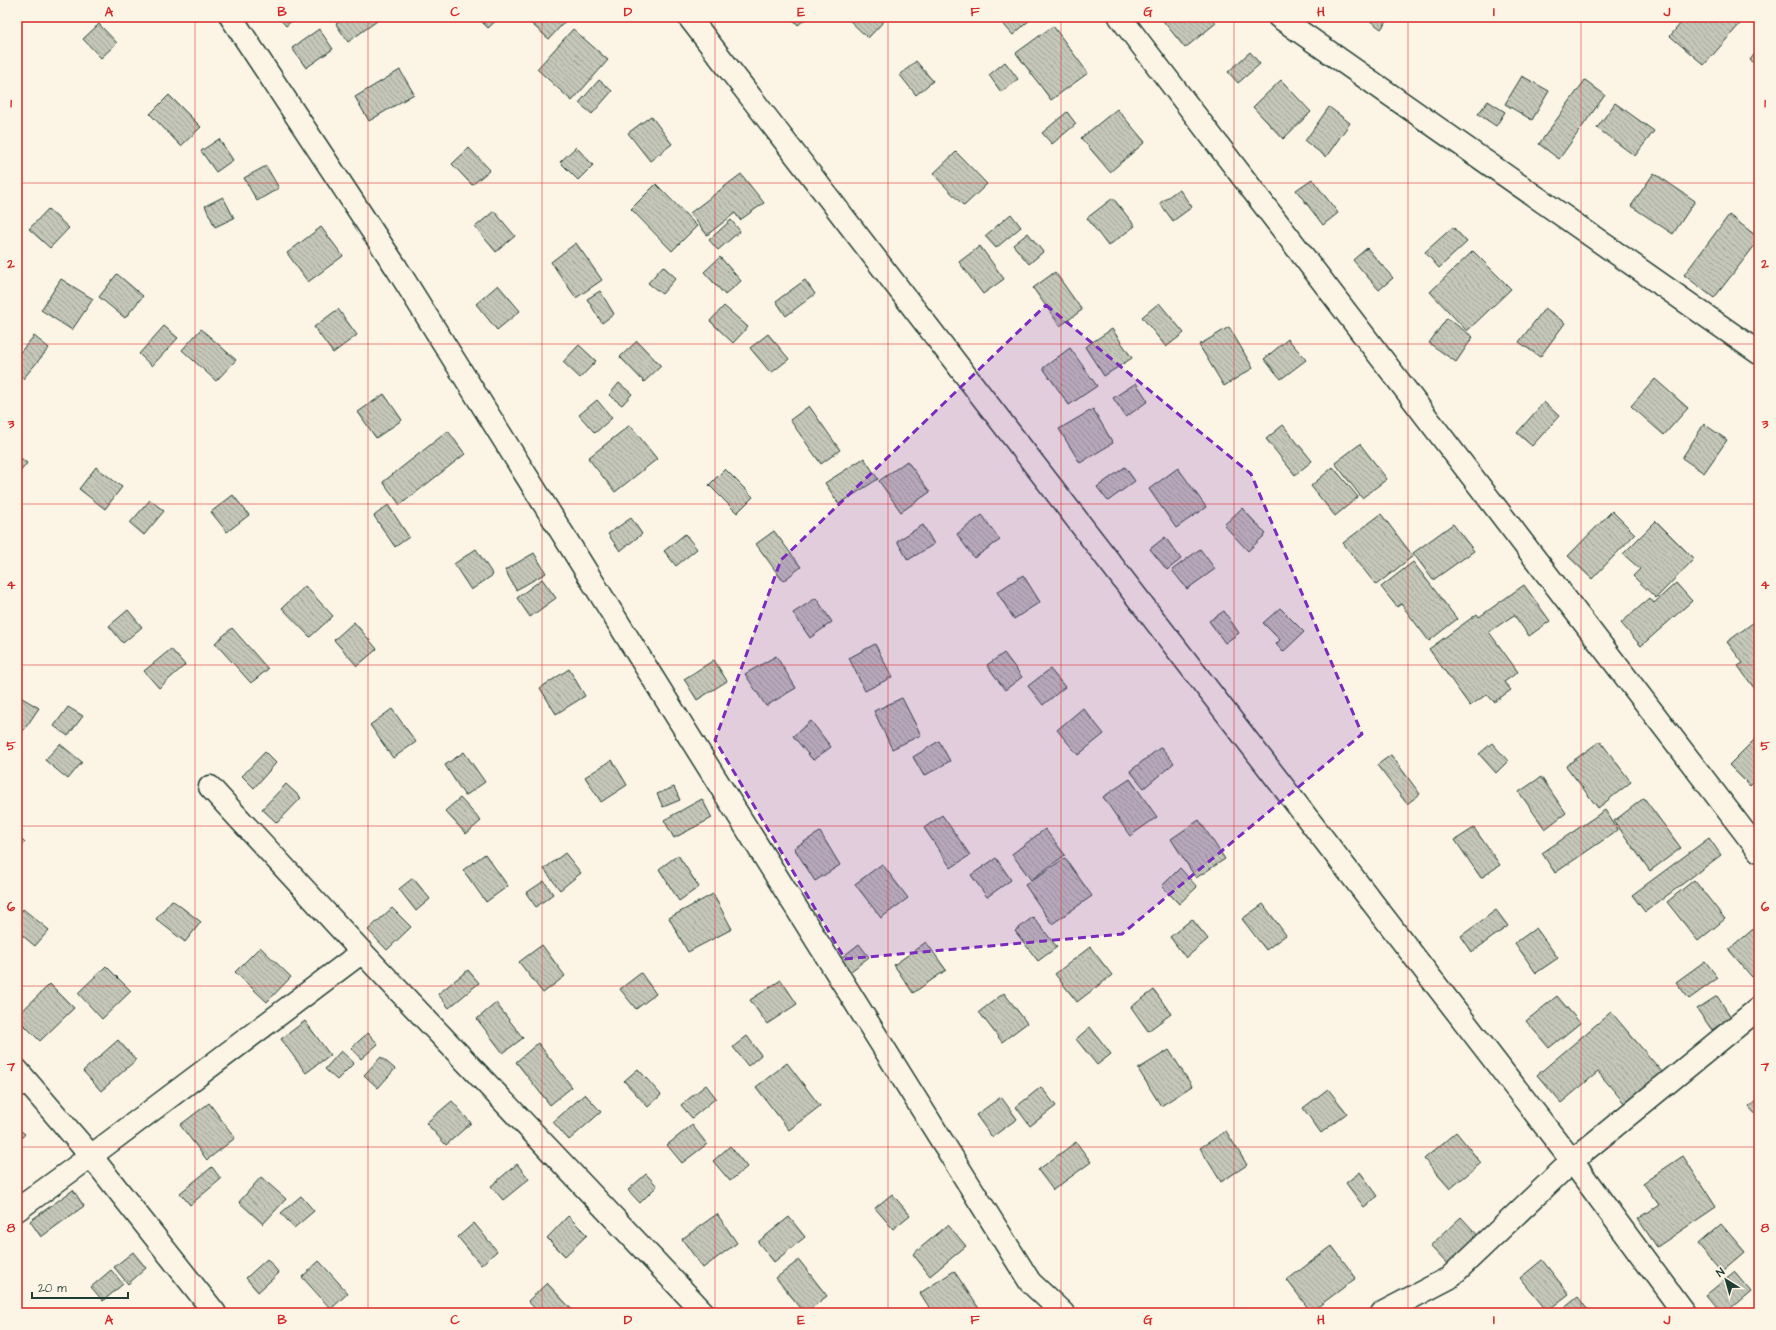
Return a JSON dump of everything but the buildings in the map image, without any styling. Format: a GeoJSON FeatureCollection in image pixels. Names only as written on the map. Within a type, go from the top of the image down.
{"type":"FeatureCollection","features":[{"type":"Feature","properties":{"kind":"street"},"geometry":{"type":"LineString","coordinates":[[231,17],[396,266],[1030,1282],[1063,1313]]}},
{"type":"Feature","properties":{"kind":"street"},"geometry":{"type":"LineString","coordinates":[[689,17],[1572,1161],[1684,1313]]}},
{"type":"Feature","properties":{"kind":"street"},"geometry":{"type":"LineString","coordinates":[[1120,17],[1759,851]]}},
{"type":"Feature","properties":{"kind":"street"},"geometry":{"type":"LineString","coordinates":[[1279,17],[1759,353]]}},
{"type":"Feature","properties":{"kind":"street"},"geometry":{"type":"LineString","coordinates":[[210,787],[362,952],[704,1313]]}},
{"type":"Feature","properties":{"kind":"street"},"geometry":{"type":"LineString","coordinates":[[17,1210],[362,952]]}},
{"type":"Feature","properties":{"kind":"street"},"geometry":{"type":"LineString","coordinates":[[1382,1313],[1449,1278],[1572,1161],[1759,1008]]}},
{"type":"Feature","properties":{"kind":"street"},"geometry":{"type":"LineString","coordinates":[[17,1070],[91,1156],[215,1313]]}},
{"type":"Feature","properties":{"kind":"highlighted area"},"geometry":{"type":"Polygon","coordinates":[[[1046,305],[1251,474],[1362,734],[1122,934],[845,959],[715,740],[781,560],[1046,305]]]}}]}
